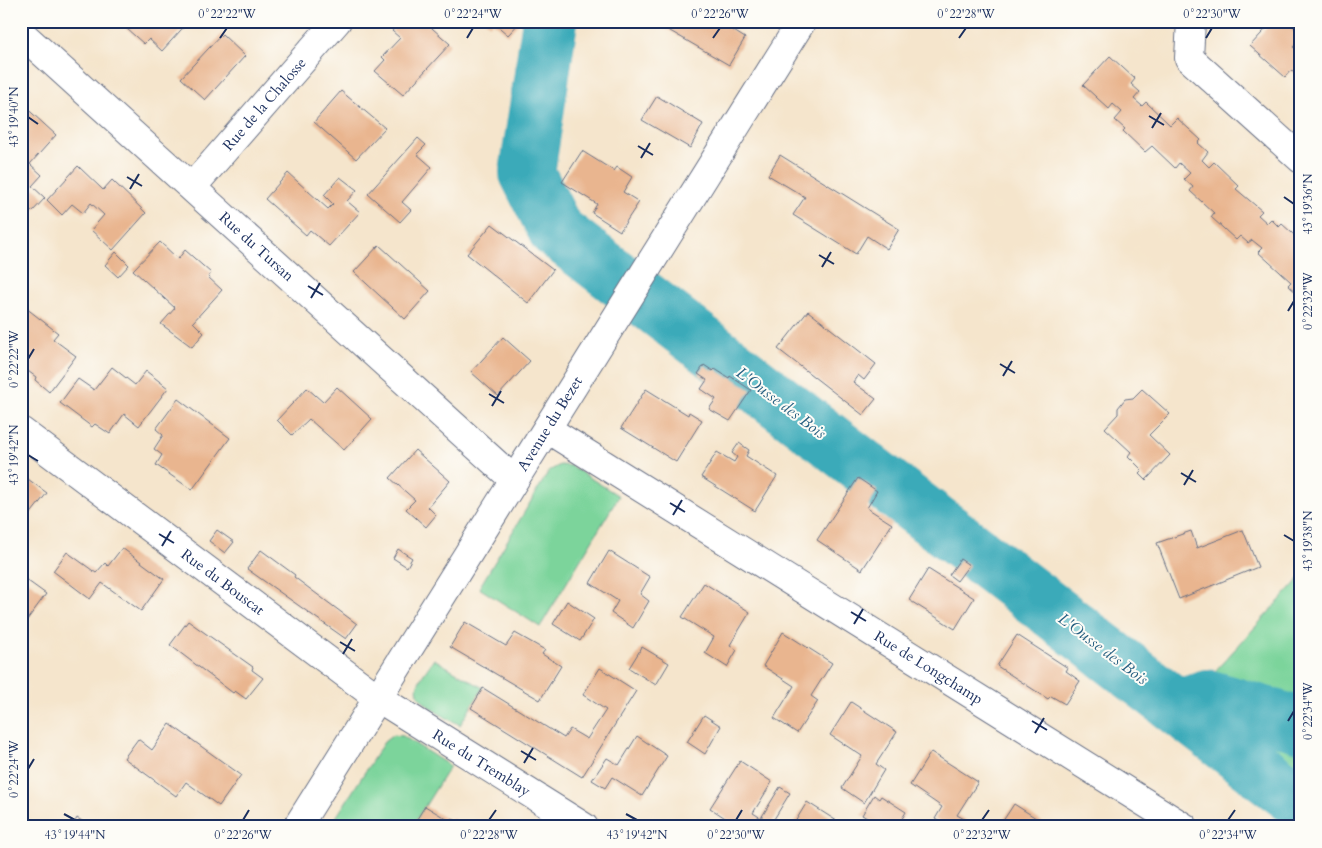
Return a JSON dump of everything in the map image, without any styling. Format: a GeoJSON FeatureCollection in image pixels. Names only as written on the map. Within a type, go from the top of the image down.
{"type":"FeatureCollection","features":[{"type":"Feature","properties":{"kind":"street","name":"Rue de la Chalosse"},"geometry":{"type":"LineString","coordinates":[[192,187],[337,21]]}},
{"type":"Feature","properties":{"kind":"street","name":"Avenue du Bezet"},"geometry":{"type":"LineString","coordinates":[[297,827],[624,308],[802,21]]}},
{"type":"Feature","properties":{"kind":"street"},"geometry":{"type":"LineString","coordinates":[[1191,21],[1188,58],[1301,159]]}},
{"type":"Feature","properties":{"kind":"street","name":"Rue du Tursan"},"geometry":{"type":"LineString","coordinates":[[21,33],[514,480]]}},
{"type":"Feature","properties":{"kind":"street","name":"Rue de Longchamp"},"geometry":{"type":"LineString","coordinates":[[547,429],[1184,827]]}},
{"type":"Feature","properties":{"kind":"street","name":"Rue du Bouscat"},"geometry":{"type":"LineString","coordinates":[[21,431],[378,698]]}},
{"type":"Feature","properties":{"kind":"street","name":"Rue du Tremblay"},"geometry":{"type":"LineString","coordinates":[[378,698],[584,827]]}},
{"type":"Feature","properties":{"kind":"green space"},"geometry":{"type":"Polygon","coordinates":[[[560,465],[571,466],[619,496],[540,627],[479,588],[549,471],[560,465]]]}},
{"type":"Feature","properties":{"kind":"green space"},"geometry":{"type":"Polygon","coordinates":[[[1301,577],[1301,818],[1173,717],[1301,577]]]}},
{"type":"Feature","properties":{"kind":"green space"},"geometry":{"type":"Polygon","coordinates":[[[434,659],[483,688],[460,725],[432,709],[420,697],[417,691],[421,678],[434,659]]]}},
{"type":"Feature","properties":{"kind":"green space"},"geometry":{"type":"Polygon","coordinates":[[[393,735],[403,736],[450,766],[412,827],[330,827],[384,742],[393,735]]]}},
{"type":"Feature","properties":{"kind":"building"},"geometry":{"type":"Polygon","coordinates":[[[118,21],[189,21],[162,51],[149,39],[144,44],[118,21]]]}},
{"type":"Feature","properties":{"kind":"building"},"geometry":{"type":"Polygon","coordinates":[[[401,21],[424,21],[450,44],[403,95],[375,71],[385,60],[382,57],[400,38],[392,31],[401,21]]]}},
{"type":"Feature","properties":{"kind":"building"},"geometry":{"type":"Polygon","coordinates":[[[485,21],[521,21],[508,35],[493,22],[490,25],[485,21]]]}},
{"type":"Feature","properties":{"kind":"building"},"geometry":{"type":"Polygon","coordinates":[[[659,21],[685,21],[694,27],[697,21],[718,21],[745,38],[729,65],[658,24],[659,21]]]}},
{"type":"Feature","properties":{"kind":"building"},"geometry":{"type":"Polygon","coordinates":[[[1273,21],[1287,21],[1301,34],[1301,38],[1293,47],[1301,54],[1301,79],[1291,70],[1285,77],[1250,46],[1273,21]]]}},
{"type":"Feature","properties":{"kind":"building"},"geometry":{"type":"Polygon","coordinates":[[[222,34],[245,56],[205,100],[181,78],[222,34]]]}},
{"type":"Feature","properties":{"kind":"building"},"geometry":{"type":"Polygon","coordinates":[[[1110,56],[1135,79],[1131,84],[1140,92],[1134,99],[1142,106],[1146,102],[1170,125],[1177,118],[1201,140],[1198,143],[1208,152],[1202,160],[1209,167],[1214,162],[1239,186],[1236,189],[1262,211],[1258,215],[1267,223],[1271,219],[1279,227],[1282,224],[1301,241],[1301,297],[1288,285],[1291,282],[1258,252],[1262,248],[1252,240],[1248,243],[1240,236],[1236,240],[1211,217],[1214,213],[1190,191],[1193,187],[1184,179],[1190,173],[1179,163],[1175,168],[1152,146],[1145,152],[1123,131],[1125,129],[1115,120],[1122,112],[1113,104],[1109,109],[1083,85],[1110,56]]]}},
{"type":"Feature","properties":{"kind":"building"},"geometry":{"type":"Polygon","coordinates":[[[341,91],[385,128],[356,159],[314,122],[341,91]]]}},
{"type":"Feature","properties":{"kind":"building"},"geometry":{"type":"Polygon","coordinates":[[[657,96],[703,124],[690,148],[642,120],[657,96]]]}},
{"type":"Feature","properties":{"kind":"building"},"geometry":{"type":"Polygon","coordinates":[[[21,103],[56,135],[30,164],[42,175],[32,186],[45,198],[32,212],[21,202],[21,103]]]}},
{"type":"Feature","properties":{"kind":"building"},"geometry":{"type":"Polygon","coordinates":[[[418,138],[426,145],[417,154],[432,167],[402,202],[411,210],[400,222],[368,194],[418,138]]]}},
{"type":"Feature","properties":{"kind":"building"},"geometry":{"type":"Polygon","coordinates":[[[582,151],[614,171],[617,167],[632,177],[623,192],[639,202],[620,231],[592,213],[597,204],[562,182],[582,151]]]}},
{"type":"Feature","properties":{"kind":"building"},"geometry":{"type":"Polygon","coordinates":[[[780,155],[899,229],[887,249],[867,236],[856,254],[793,215],[805,197],[768,175],[780,155]]]}},
{"type":"Feature","properties":{"kind":"building"},"geometry":{"type":"Polygon","coordinates":[[[78,166],[103,190],[112,180],[146,213],[113,250],[91,230],[104,215],[91,203],[83,213],[72,204],[62,215],[47,200],[78,166]]]}},
{"type":"Feature","properties":{"kind":"building"},"geometry":{"type":"Polygon","coordinates":[[[288,173],[328,209],[333,204],[324,195],[340,177],[357,190],[347,201],[360,212],[329,246],[310,230],[306,235],[265,199],[288,173]]]}},
{"type":"Feature","properties":{"kind":"building"},"geometry":{"type":"Polygon","coordinates":[[[492,224],[553,270],[528,303],[467,254],[492,224]]]}},
{"type":"Feature","properties":{"kind":"building"},"geometry":{"type":"Polygon","coordinates":[[[160,242],[178,259],[185,250],[211,273],[208,277],[222,290],[193,322],[204,333],[192,347],[161,324],[175,308],[133,270],[160,242]]]}},
{"type":"Feature","properties":{"kind":"building"},"geometry":{"type":"Polygon","coordinates":[[[379,245],[430,291],[405,319],[354,272],[379,245]]]}},
{"type":"Feature","properties":{"kind":"building"},"geometry":{"type":"Polygon","coordinates":[[[116,252],[129,265],[118,277],[105,265],[116,252]]]}},
{"type":"Feature","properties":{"kind":"building"},"geometry":{"type":"Polygon","coordinates":[[[21,304],[58,333],[53,339],[76,356],[49,392],[35,380],[36,377],[21,366],[21,304]]]}},
{"type":"Feature","properties":{"kind":"building"},"geometry":{"type":"Polygon","coordinates":[[[808,311],[876,364],[864,380],[858,375],[853,382],[876,399],[863,415],[778,349],[808,311]]]}},
{"type":"Feature","properties":{"kind":"building"},"geometry":{"type":"Polygon","coordinates":[[[503,337],[530,361],[498,396],[471,372],[503,337]]]}},
{"type":"Feature","properties":{"kind":"building"},"geometry":{"type":"Polygon","coordinates":[[[704,365],[713,371],[715,369],[729,378],[730,376],[751,390],[730,421],[709,409],[716,399],[701,389],[707,380],[698,374],[704,365]]]}},
{"type":"Feature","properties":{"kind":"building"},"geometry":{"type":"Polygon","coordinates":[[[112,367],[135,385],[146,371],[168,388],[139,426],[124,414],[110,434],[95,424],[92,427],[60,403],[78,379],[94,390],[112,367]]]}},
{"type":"Feature","properties":{"kind":"building"},"geometry":{"type":"Polygon","coordinates":[[[337,387],[372,419],[344,450],[309,419],[292,435],[277,420],[307,388],[323,402],[337,387]]]}},
{"type":"Feature","properties":{"kind":"building"},"geometry":{"type":"Polygon","coordinates":[[[646,389],[688,415],[689,412],[702,420],[676,462],[621,428],[646,389]]]}},
{"type":"Feature","properties":{"kind":"building"},"geometry":{"type":"Polygon","coordinates":[[[1142,389],[1170,414],[1149,435],[1170,455],[1146,480],[1139,473],[1142,470],[1128,456],[1131,452],[1105,428],[1118,414],[1118,408],[1125,399],[1133,398],[1142,389]]]}},
{"type":"Feature","properties":{"kind":"building"},"geometry":{"type":"Polygon","coordinates":[[[178,399],[230,438],[192,490],[156,465],[162,455],[154,449],[163,435],[156,429],[178,399]]]}},
{"type":"Feature","properties":{"kind":"building"},"geometry":{"type":"Polygon","coordinates":[[[739,443],[749,450],[746,456],[777,476],[755,511],[701,477],[717,452],[734,462],[737,457],[732,453],[739,443]]]}},
{"type":"Feature","properties":{"kind":"building"},"geometry":{"type":"Polygon","coordinates":[[[415,450],[450,481],[428,507],[436,515],[426,527],[406,509],[415,500],[390,478],[415,450]]]}},
{"type":"Feature","properties":{"kind":"building"},"geometry":{"type":"Polygon","coordinates":[[[21,474],[47,493],[21,526],[21,474]]]}},
{"type":"Feature","properties":{"kind":"building"},"geometry":{"type":"Polygon","coordinates":[[[858,478],[877,491],[867,508],[892,524],[862,570],[817,540],[858,478]]]}},
{"type":"Feature","properties":{"kind":"building"},"geometry":{"type":"Polygon","coordinates":[[[217,530],[234,542],[225,553],[209,541],[217,530]]]}},
{"type":"Feature","properties":{"kind":"building"},"geometry":{"type":"Polygon","coordinates":[[[1243,530],[1258,567],[1179,599],[1157,543],[1191,531],[1197,548],[1243,530]]]}},
{"type":"Feature","properties":{"kind":"building"},"geometry":{"type":"Polygon","coordinates":[[[122,548],[164,579],[141,611],[102,583],[90,599],[53,571],[67,552],[96,573],[105,563],[108,566],[122,548]]]}},
{"type":"Feature","properties":{"kind":"building"},"geometry":{"type":"Polygon","coordinates":[[[398,549],[412,558],[407,567],[393,558],[398,549]]]}},
{"type":"Feature","properties":{"kind":"building"},"geometry":{"type":"Polygon","coordinates":[[[261,550],[357,624],[346,639],[247,569],[261,550]]]}},
{"type":"Feature","properties":{"kind":"building"},"geometry":{"type":"Polygon","coordinates":[[[609,551],[650,577],[640,594],[649,601],[633,628],[611,613],[618,601],[590,583],[609,551]]]}},
{"type":"Feature","properties":{"kind":"building"},"geometry":{"type":"Polygon","coordinates":[[[960,559],[969,565],[957,581],[949,575],[960,559]]]}},
{"type":"Feature","properties":{"kind":"building"},"geometry":{"type":"Polygon","coordinates":[[[928,569],[974,598],[955,629],[909,600],[928,569]]]}},
{"type":"Feature","properties":{"kind":"building"},"geometry":{"type":"Polygon","coordinates":[[[21,576],[46,594],[21,628],[21,576]]]}},
{"type":"Feature","properties":{"kind":"building"},"geometry":{"type":"Polygon","coordinates":[[[704,583],[750,612],[730,645],[737,650],[727,667],[705,653],[714,637],[682,617],[704,583]]]}},
{"type":"Feature","properties":{"kind":"building"},"geometry":{"type":"Polygon","coordinates":[[[567,601],[594,619],[580,641],[553,624],[567,601]]]}},
{"type":"Feature","properties":{"kind":"building"},"geometry":{"type":"Polygon","coordinates":[[[188,621],[253,667],[252,670],[263,678],[246,699],[235,691],[233,693],[170,645],[188,621]]]}},
{"type":"Feature","properties":{"kind":"building"},"geometry":{"type":"Polygon","coordinates":[[[465,622],[506,646],[515,633],[545,650],[542,654],[561,666],[540,700],[450,647],[465,622]]]}},
{"type":"Feature","properties":{"kind":"building"},"geometry":{"type":"Polygon","coordinates":[[[783,632],[832,663],[811,696],[818,701],[797,733],[774,718],[794,686],[763,666],[783,632]]]}},
{"type":"Feature","properties":{"kind":"building"},"geometry":{"type":"Polygon","coordinates":[[[1017,635],[1068,668],[1066,671],[1080,681],[1065,704],[1051,696],[1048,699],[997,666],[1017,635]]]}},
{"type":"Feature","properties":{"kind":"building"},"geometry":{"type":"Polygon","coordinates":[[[642,647],[669,663],[656,685],[629,668],[642,647]]]}},
{"type":"Feature","properties":{"kind":"building"},"geometry":{"type":"Polygon","coordinates":[[[600,668],[636,691],[582,777],[471,708],[483,688],[564,738],[570,729],[587,739],[606,710],[583,695],[600,668]]]}},
{"type":"Feature","properties":{"kind":"building"},"geometry":{"type":"Polygon","coordinates":[[[851,702],[897,732],[876,764],[884,770],[864,803],[842,788],[862,756],[830,735],[851,702]]]}},
{"type":"Feature","properties":{"kind":"building"},"geometry":{"type":"Polygon","coordinates":[[[704,715],[721,726],[705,754],[687,742],[704,715]]]}},
{"type":"Feature","properties":{"kind":"building"},"geometry":{"type":"Polygon","coordinates":[[[170,724],[241,775],[219,806],[186,782],[176,796],[124,758],[138,739],[152,750],[170,724]]]}},
{"type":"Feature","properties":{"kind":"building"},"geometry":{"type":"Polygon","coordinates":[[[637,736],[667,756],[642,796],[612,777],[605,788],[592,780],[607,758],[619,765],[637,736]]]}},
{"type":"Feature","properties":{"kind":"building"},"geometry":{"type":"Polygon","coordinates":[[[931,752],[978,782],[957,815],[966,820],[962,827],[947,827],[935,819],[942,807],[910,785],[931,752]]]}},
{"type":"Feature","properties":{"kind":"building"},"geometry":{"type":"Polygon","coordinates":[[[740,761],[772,782],[753,813],[761,818],[780,787],[790,793],[771,824],[775,827],[739,827],[710,808],[740,761]]]}},
{"type":"Feature","properties":{"kind":"building"},"geometry":{"type":"Polygon","coordinates":[[[874,795],[879,799],[881,796],[906,812],[897,827],[882,827],[862,815],[874,795]]]}},
{"type":"Feature","properties":{"kind":"building"},"geometry":{"type":"Polygon","coordinates":[[[807,802],[840,823],[837,827],[792,827],[807,802]]]}},
{"type":"Feature","properties":{"kind":"building"},"geometry":{"type":"Polygon","coordinates":[[[1014,804],[1050,827],[999,827],[1014,804]]]}},
{"type":"Feature","properties":{"kind":"building"},"geometry":{"type":"Polygon","coordinates":[[[425,806],[450,821],[452,818],[465,827],[412,827],[425,806]]]}},
{"type":"Feature","properties":{"kind":"building"},"geometry":{"type":"Polygon","coordinates":[[[77,818],[92,827],[72,827],[77,818]]]}},
{"type":"Feature","properties":{"kind":"waterway","name":"L'Ousse des Bois"},"geometry":{"type":"LineString","coordinates":[[550,21],[527,173],[556,231],[1301,802]]}},
{"type":"Feature","properties":{"kind":"waterway","name":"L'Ousse des Bois"},"geometry":{"type":"LineString","coordinates":[[1179,708],[1207,697],[1301,725]]}}]}
